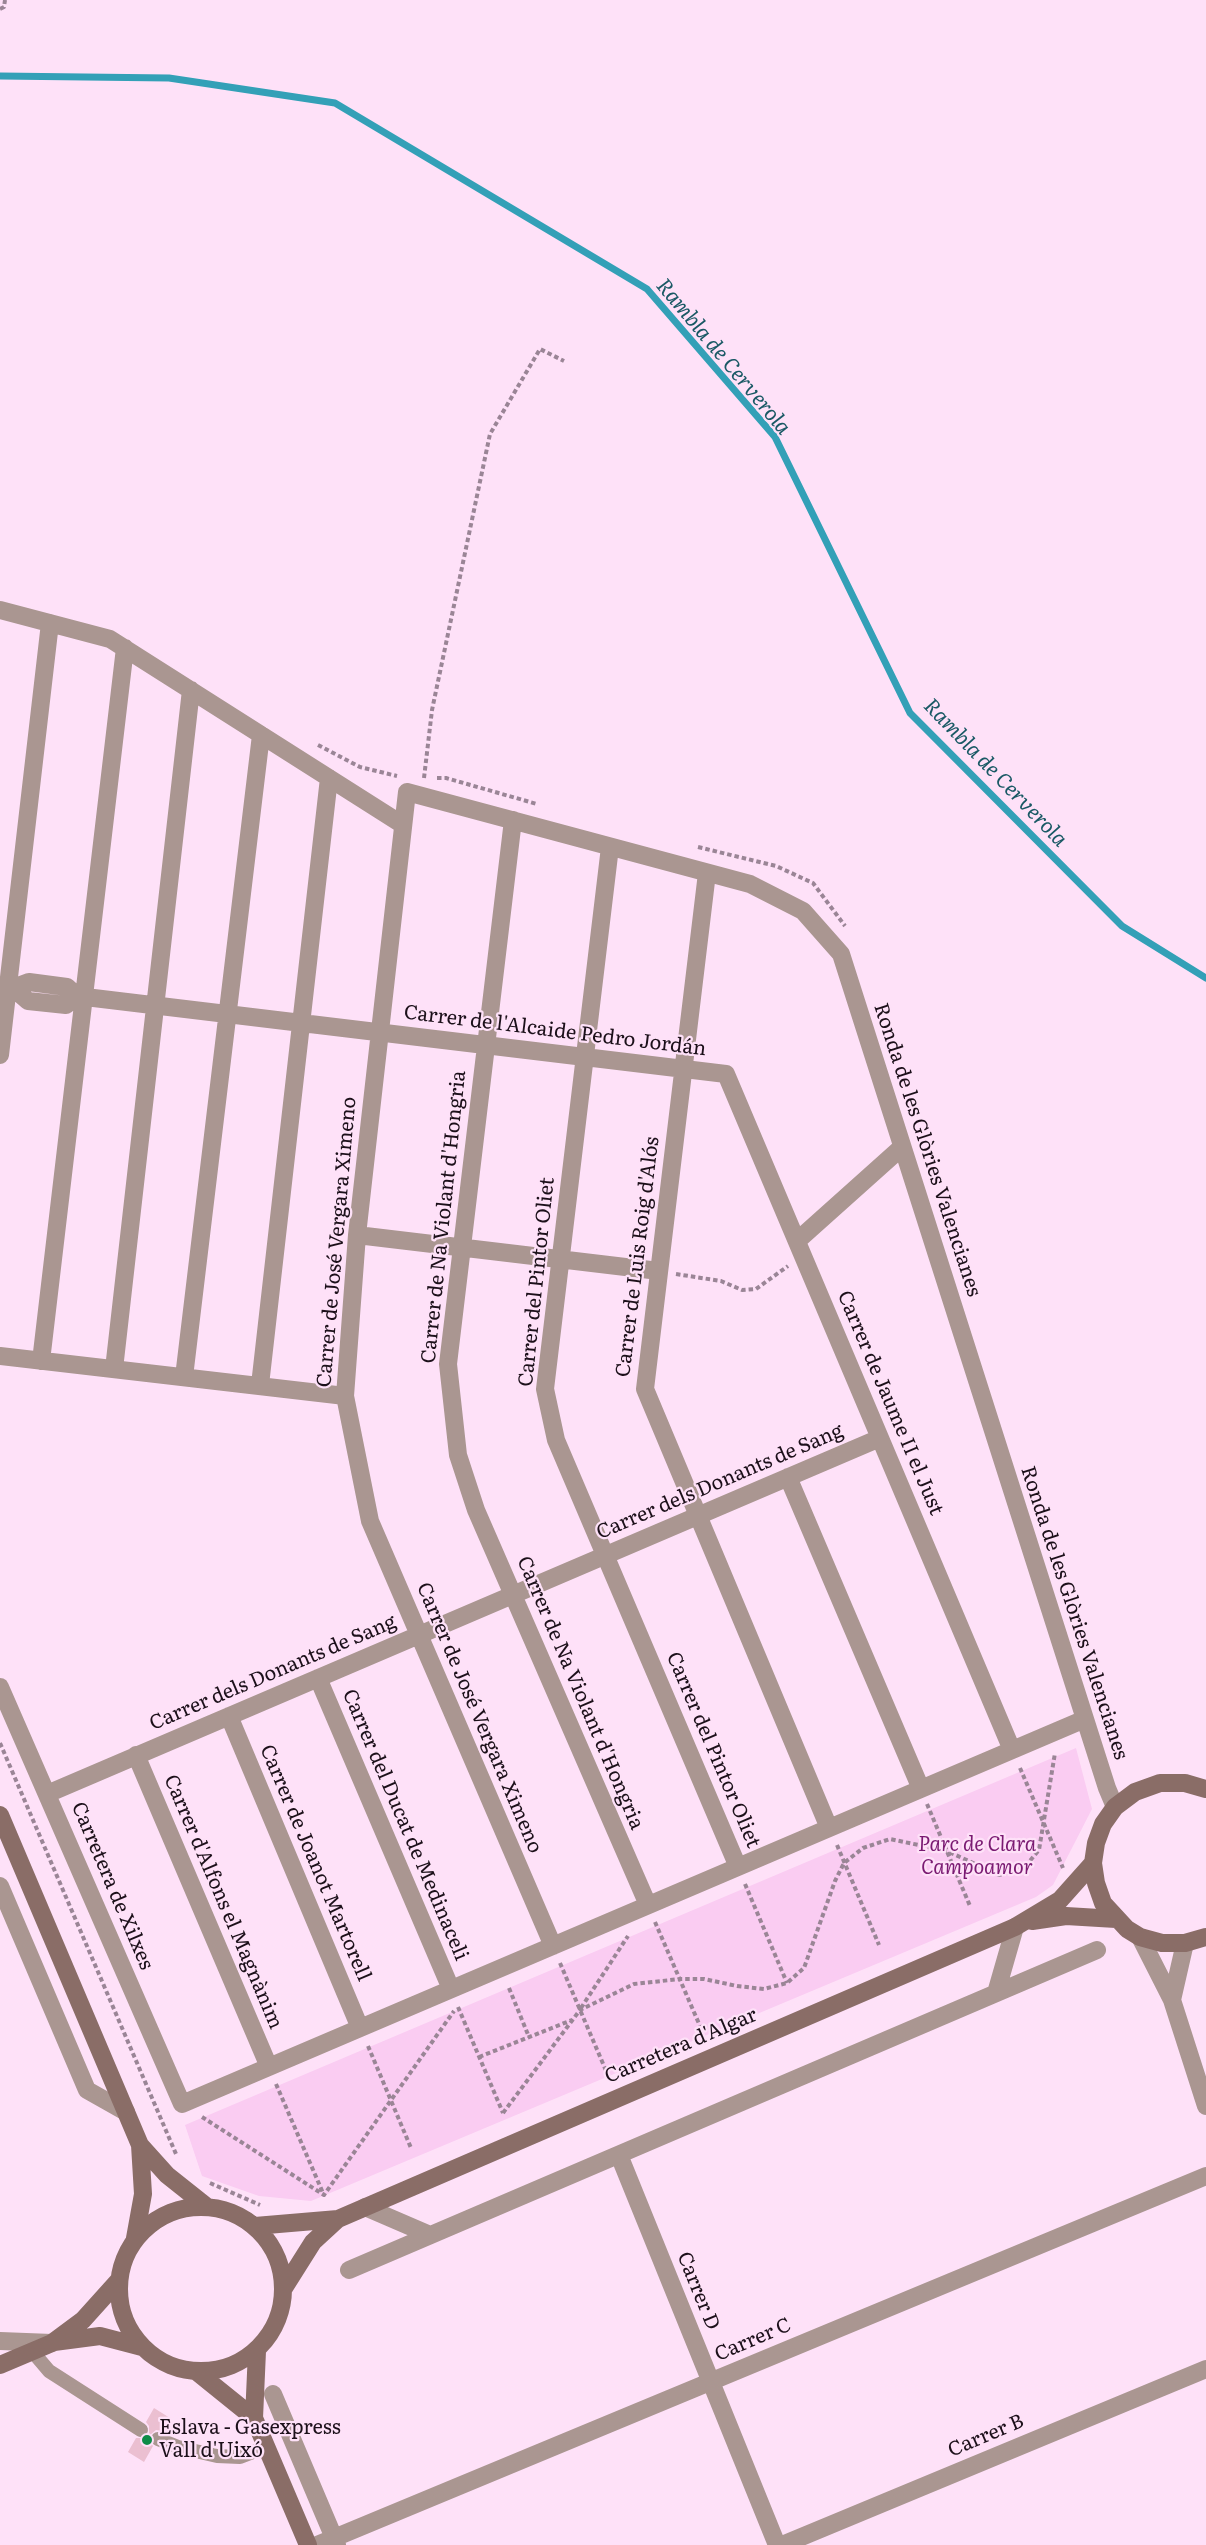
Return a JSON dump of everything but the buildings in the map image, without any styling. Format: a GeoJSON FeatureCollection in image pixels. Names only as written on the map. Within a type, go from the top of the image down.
{"type":"FeatureCollection","features":[{"type":"Feature","properties":{"kind":"main road"},"geometry":{"type":"LineString","coordinates":[[1206,1789],[1185,1783],[1160,1783],[1135,1792],[1115,1807],[1103,1824],[1096,1843],[1093,1863],[1096,1883],[1103,1903],[1116,1919],[1140,1937],[1162,1943],[1185,1943],[1206,1937]]}},
{"type":"Feature","properties":{"kind":"main road"},"geometry":{"type":"LineString","coordinates":[[0,1815],[140,2145],[166,2175],[206,2206]]}},
{"type":"Feature","properties":{"kind":"main road","name":"Carretera d'Algar"},"geometry":{"type":"LineString","coordinates":[[255,2226],[365,2207],[1020,1925],[1060,1900],[1093,1863]]}},
{"type":"Feature","properties":{"kind":"main road","name":"Carretera d'Algar"},"geometry":{"type":"LineString","coordinates":[[1020,1925],[1066,1916],[1116,1919]]}},
{"type":"Feature","properties":{"kind":"main road"},"geometry":{"type":"LineString","coordinates":[[135,2238],[163,2216],[179,2209],[206,2206],[232,2212],[255,2226],[271,2244],[281,2265],[284,2288],[281,2312],[272,2333],[257,2350],[239,2363],[218,2370],[197,2372],[177,2368],[158,2360],[142,2347],[128,2327],[122,2312],[118,2280],[124,2258],[135,2238],[143,2194],[140,2145]]}},
{"type":"Feature","properties":{"kind":"main road","name":"Carretera d'Algar"},"geometry":{"type":"LineString","coordinates":[[284,2288],[334,2212]]}},
{"type":"Feature","properties":{"kind":"main road"},"geometry":{"type":"LineString","coordinates":[[52,2343],[83,2320],[118,2280]]}},
{"type":"Feature","properties":{"kind":"main road"},"geometry":{"type":"LineString","coordinates":[[0,2365],[52,2343],[100,2336],[142,2347]]}},
{"type":"Feature","properties":{"kind":"main road"},"geometry":{"type":"LineString","coordinates":[[257,2350],[254,2418],[309,2545]]}},
{"type":"Feature","properties":{"kind":"main road"},"geometry":{"type":"LineString","coordinates":[[197,2372],[254,2418]]}},
{"type":"Feature","properties":{"kind":"street"},"geometry":{"type":"LineString","coordinates":[[0,610],[110,639],[403,825]]}},
{"type":"Feature","properties":{"kind":"street"},"geometry":{"type":"LineString","coordinates":[[0,1055],[50,623]]}},
{"type":"Feature","properties":{"kind":"street"},"geometry":{"type":"LineString","coordinates":[[41,1361],[81,996],[125,648]]}},
{"type":"Feature","properties":{"kind":"street"},"geometry":{"type":"LineString","coordinates":[[114,1369],[191,690]]}},
{"type":"Feature","properties":{"kind":"street"},"geometry":{"type":"LineString","coordinates":[[184,1377],[261,735]]}},
{"type":"Feature","properties":{"kind":"street"},"geometry":{"type":"LineString","coordinates":[[260,1385],[329,778]]}},
{"type":"Feature","properties":{"kind":"street","name":"Ronda de les Glòries Valencianes"},"geometry":{"type":"LineString","coordinates":[[407,792],[750,884],[804,911],[841,954],[1115,1807]]}},
{"type":"Feature","properties":{"kind":"street","name":"Carrer de José Vergara Ximeno"},"geometry":{"type":"LineString","coordinates":[[407,792],[357,1235],[345,1395],[370,1521],[553,1946]]}},
{"type":"Feature","properties":{"kind":"street","name":"Carrer de Na Violant d'Hongria"},"geometry":{"type":"LineString","coordinates":[[513,820],[448,1364],[458,1455],[476,1510],[648,1905]]}},
{"type":"Feature","properties":{"kind":"street","name":"Carrer del Pintor Oliet"},"geometry":{"type":"LineString","coordinates":[[610,847],[545,1389],[556,1440],[738,1867]]}},
{"type":"Feature","properties":{"kind":"street","name":"Carrer de Luis Roig d'Alós"},"geometry":{"type":"LineString","coordinates":[[707,873],[645,1389],[829,1828]]}},
{"type":"Feature","properties":{"kind":"street"},"geometry":{"type":"LineString","coordinates":[[7,987],[28,1001],[66,1005],[81,996]]}},
{"type":"Feature","properties":{"kind":"street","name":"Carrer de l'Alcaide Pedro Jordán"},"geometry":{"type":"LineString","coordinates":[[81,996],[726,1074]]}},
{"type":"Feature","properties":{"kind":"street","name":"Carrer de Jaume II el Just"},"geometry":{"type":"LineString","coordinates":[[726,1074],[1012,1750]]}},
{"type":"Feature","properties":{"kind":"street"},"geometry":{"type":"LineString","coordinates":[[800,1249],[902,1147]]}},
{"type":"Feature","properties":{"kind":"street"},"geometry":{"type":"LineString","coordinates":[[357,1235],[561,1260],[659,1275]]}},
{"type":"Feature","properties":{"kind":"street"},"geometry":{"type":"LineString","coordinates":[[0,1356],[345,1395]]}},
{"type":"Feature","properties":{"kind":"street","name":"Carrer dels Donants de Sang"},"geometry":{"type":"LineString","coordinates":[[47,1794],[880,1438]]}},
{"type":"Feature","properties":{"kind":"street"},"geometry":{"type":"LineString","coordinates":[[788,1477],[921,1789]]}},
{"type":"Feature","properties":{"kind":"street","name":"Carrer del Ducat de Medinaceli"},"geometry":{"type":"LineString","coordinates":[[318,1678],[454,1998]]}},
{"type":"Feature","properties":{"kind":"street","name":"Carretera de Xilxes"},"geometry":{"type":"LineString","coordinates":[[0,1687],[182,2104]]}},
{"type":"Feature","properties":{"kind":"street","name":"Carrer de Joanot Martorell"},"geometry":{"type":"LineString","coordinates":[[229,1716],[360,2028]]}},
{"type":"Feature","properties":{"kind":"street"},"geometry":{"type":"LineString","coordinates":[[182,2104],[360,2028],[454,1998],[553,1946],[1085,1719]]}},
{"type":"Feature","properties":{"kind":"street","name":"Carrer d'Alfons el Magnànim"},"geometry":{"type":"LineString","coordinates":[[136,1755],[269,2067]]}},
{"type":"Feature","properties":{"kind":"street"},"geometry":{"type":"LineString","coordinates":[[0,1886],[87,2090],[126,2112]]}},
{"type":"Feature","properties":{"kind":"street"},"geometry":{"type":"LineString","coordinates":[[996,1993],[1020,1925]]}},
{"type":"Feature","properties":{"kind":"street"},"geometry":{"type":"LineString","coordinates":[[1140,1937],[1172,2000],[1206,2106]]}},
{"type":"Feature","properties":{"kind":"street"},"geometry":{"type":"LineString","coordinates":[[1172,2000],[1185,1943]]}},
{"type":"Feature","properties":{"kind":"street"},"geometry":{"type":"LineString","coordinates":[[349,2270],[1097,1950]]}},
{"type":"Feature","properties":{"kind":"street","name":"Carrer D"},"geometry":{"type":"LineString","coordinates":[[619,2155],[777,2545]]}},
{"type":"Feature","properties":{"kind":"street","name":"Carrer C"},"geometry":{"type":"LineString","coordinates":[[317,2545],[336,2541],[711,2381],[1206,2176]]}},
{"type":"Feature","properties":{"kind":"street"},"geometry":{"type":"LineString","coordinates":[[365,2207],[430,2235]]}},
{"type":"Feature","properties":{"kind":"street"},"geometry":{"type":"LineString","coordinates":[[0,2341],[52,2343]]}},
{"type":"Feature","properties":{"kind":"street","name":"Carrer B"},"geometry":{"type":"LineString","coordinates":[[783,2545],[1206,2369]]}},
{"type":"Feature","properties":{"kind":"street"},"geometry":{"type":"LineString","coordinates":[[273,2394],[336,2541]]}},
{"type":"Feature","properties":{"kind":"lane"},"geometry":{"type":"LineString","coordinates":[[32,2351],[50,2371],[141,2430]]}},
{"type":"Feature","properties":{"kind":"lane"},"geometry":{"type":"LineString","coordinates":[[158,2439],[217,2456],[240,2457],[266,2446]]}},
{"type":"Feature","properties":{"kind":"path"},"geometry":{"type":"LineString","coordinates":[[0,9],[4,7],[5,0]]}},
{"type":"Feature","properties":{"kind":"path"},"geometry":{"type":"LineString","coordinates":[[407,792],[424,778],[432,710],[490,434],[540,349],[564,361]]}},
{"type":"Feature","properties":{"kind":"path"},"geometry":{"type":"LineString","coordinates":[[659,1275],[679,1274],[721,1281],[742,1290],[756,1289],[800,1249]]}},
{"type":"Feature","properties":{"kind":"path"},"geometry":{"type":"LineString","coordinates":[[580,2010],[634,1984],[704,1979],[764,1989],[788,1983],[804,1968],[835,1881],[844,1863],[863,1848],[890,1839],[947,1851],[999,1875],[1024,1868],[1039,1850],[1060,1730]]}},
{"type":"Feature","properties":{"kind":"path"},"geometry":{"type":"LineString","coordinates":[[0,1743],[178,2160]]}},
{"type":"Feature","properties":{"kind":"path"},"geometry":{"type":"LineString","coordinates":[[1012,1750],[1066,1877]]}},
{"type":"Feature","properties":{"kind":"path"},"geometry":{"type":"LineString","coordinates":[[921,1789],[970,1906]]}},
{"type":"Feature","properties":{"kind":"path"},"geometry":{"type":"LineString","coordinates":[[829,1828],[879,1945]]}},
{"type":"Feature","properties":{"kind":"path"},"geometry":{"type":"LineString","coordinates":[[738,1867],[788,1983]]}},
{"type":"Feature","properties":{"kind":"path"},"geometry":{"type":"LineString","coordinates":[[648,1905],[700,2026]]}},
{"type":"Feature","properties":{"kind":"path"},"geometry":{"type":"LineString","coordinates":[[454,1998],[503,2113],[573,2020],[630,1933]]}},
{"type":"Feature","properties":{"kind":"path"},"geometry":{"type":"LineString","coordinates":[[553,1946],[612,2084]]}},
{"type":"Feature","properties":{"kind":"path"},"geometry":{"type":"LineString","coordinates":[[509,1988],[529,2037]]}},
{"type":"Feature","properties":{"kind":"path"},"geometry":{"type":"LineString","coordinates":[[324,2195],[391,2100],[454,1998]]}},
{"type":"Feature","properties":{"kind":"path"},"geometry":{"type":"LineString","coordinates":[[479,2057],[573,2020]]}},
{"type":"Feature","properties":{"kind":"path"},"geometry":{"type":"LineString","coordinates":[[360,2028],[411,2148]]}},
{"type":"Feature","properties":{"kind":"path"},"geometry":{"type":"LineString","coordinates":[[269,2067],[324,2195],[334,2212]]}},
{"type":"Feature","properties":{"kind":"path"},"geometry":{"type":"LineString","coordinates":[[182,2104],[324,2195]]}},
{"type":"Feature","properties":{"kind":"path"},"geometry":{"type":"LineString","coordinates":[[206,2182],[225,2187],[261,2205],[270,2206]]}},
{"type":"Feature","properties":{"kind":"green space","name":"Parc de Clara Campoamor"},"geometry":{"type":"Polygon","coordinates":[[[1076,1748],[1092,1809],[1053,1885],[1036,1897],[311,2201],[259,2196],[202,2176],[185,2125],[1076,1748]]]}},
{"type":"Feature","properties":{"kind":"waterway","name":"Rambla de Cerverola"},"geometry":{"type":"LineString","coordinates":[[0,76],[169,78],[335,103],[647,289],[775,437],[910,713],[1122,926],[1206,978]]}},
{"type":"Feature","properties":{"kind":"place","name":"Eslava - Gasexpress Vall d'Uixó"},"geometry":{"type":"Point","coordinates":[147,2440]}}]}
